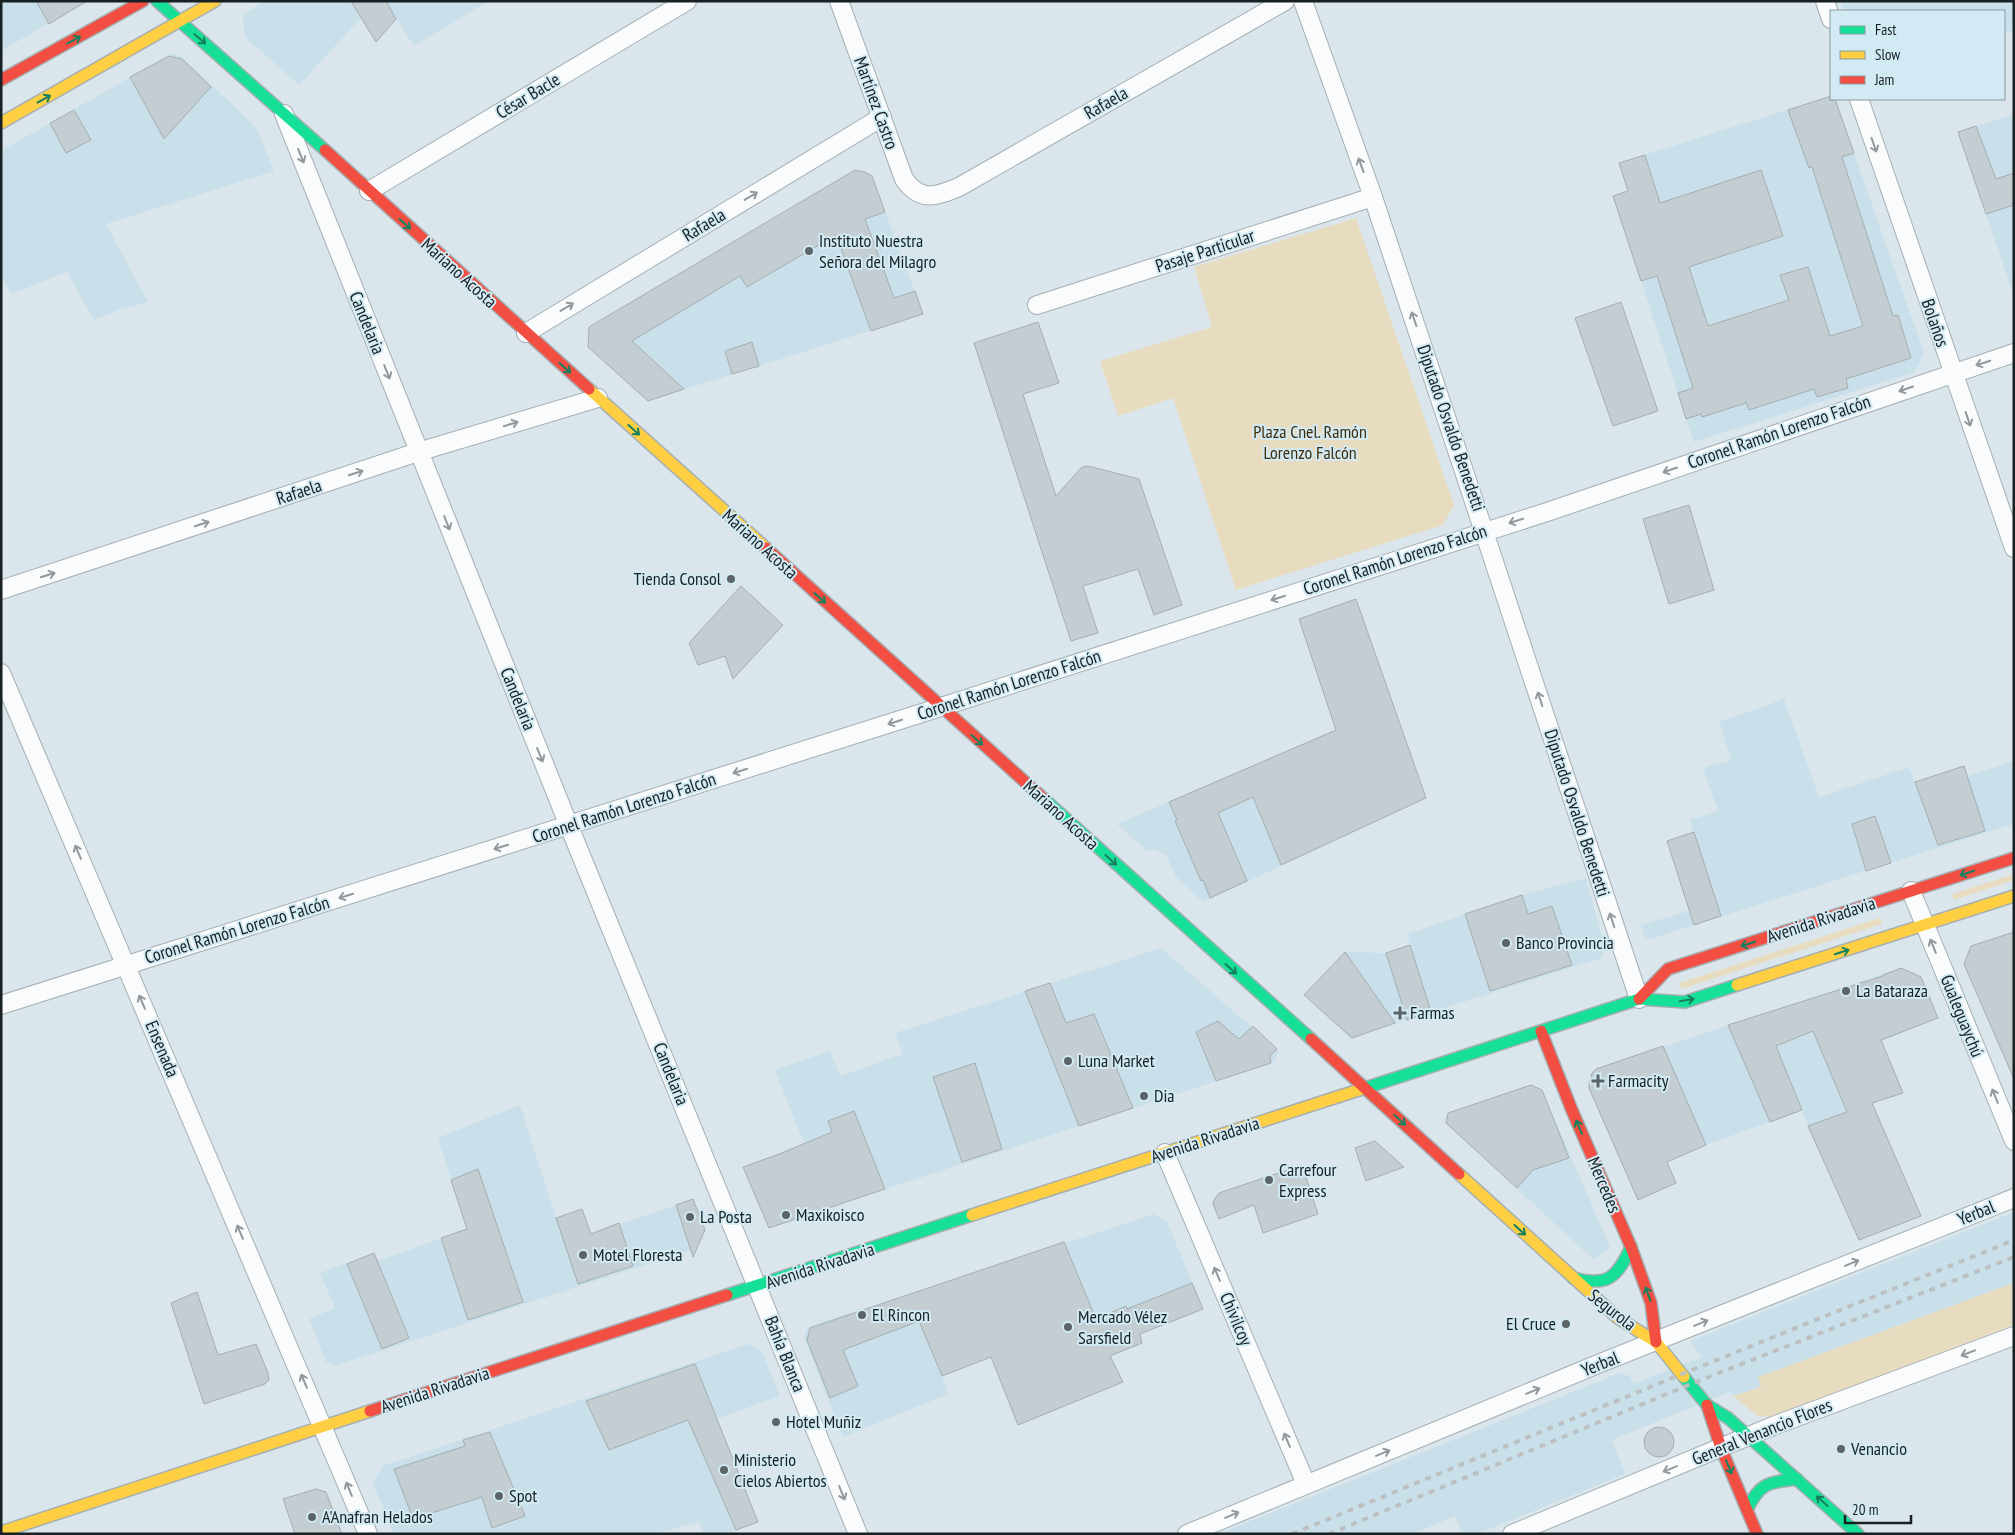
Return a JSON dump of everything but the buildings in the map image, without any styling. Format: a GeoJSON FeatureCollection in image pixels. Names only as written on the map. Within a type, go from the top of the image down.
{"type":"FeatureCollection","features":[{"type":"Feature","properties":{"kind":"main road"},"geometry":{"type":"LineString","coordinates":[[1,80],[143,1]]}},
{"type":"Feature","properties":{"kind":"main road","name":"Mariano Acosta"},"geometry":{"type":"LineString","coordinates":[[156,1],[282,111],[368,191],[1364,1088]]}},
{"type":"Feature","properties":{"kind":"main road"},"geometry":{"type":"LineString","coordinates":[[1,122],[181,22],[215,1]]}},
{"type":"Feature","properties":{"kind":"main road","name":"Avenida Rivadavia"},"geometry":{"type":"LineString","coordinates":[[1639,999],[1668,969],[2014,858]]}},
{"type":"Feature","properties":{"kind":"main road","name":"Avenida Rivadavia"},"geometry":{"type":"LineString","coordinates":[[1,1532],[1639,999],[1686,1002],[2014,896]]}},
{"type":"Feature","properties":{"kind":"main road","name":"Mercedes"},"geometry":{"type":"LineString","coordinates":[[1541,1031],[1571,1108],[1631,1248],[1651,1303],[1656,1342]]}},
{"type":"Feature","properties":{"kind":"main road","name":"Segurola"},"geometry":{"type":"LineString","coordinates":[[1364,1088],[1618,1318],[1656,1342],[1708,1404],[1749,1436],[1858,1534]]}},
{"type":"Feature","properties":{"kind":"main road"},"geometry":{"type":"LineString","coordinates":[[1573,1278],[1590,1284],[1608,1280],[1622,1268],[1631,1248]]}},
{"type":"Feature","properties":{"kind":"main road"},"geometry":{"type":"LineString","coordinates":[[1708,1404],[1721,1448],[1757,1534]]}},
{"type":"Feature","properties":{"kind":"main road"},"geometry":{"type":"LineString","coordinates":[[1747,1510],[1754,1492],[1765,1483],[1797,1479]]}},
{"type":"Feature","properties":{"kind":"street","name":"César Bacle"},"geometry":{"type":"LineString","coordinates":[[368,191],[687,1]]}},
{"type":"Feature","properties":{"kind":"street","name":"Martínez Castro"},"geometry":{"type":"LineString","coordinates":[[839,1],[904,179],[911,188],[924,195]]}},
{"type":"Feature","properties":{"kind":"street","name":"Rafaela"},"geometry":{"type":"LineString","coordinates":[[924,195],[936,196],[959,187],[1285,1]]}},
{"type":"Feature","properties":{"kind":"street","name":"Diputado Osvaldo Benedetti"},"geometry":{"type":"LineString","coordinates":[[1303,1],[1373,197],[1639,999]]}},
{"type":"Feature","properties":{"kind":"street"},"geometry":{"type":"LineString","coordinates":[[1825,1],[1830,16]]}},
{"type":"Feature","properties":{"kind":"street","name":"Bolaños"},"geometry":{"type":"LineString","coordinates":[[1859,100],[2014,548]]}},
{"type":"Feature","properties":{"kind":"street","name":"Candelaria"},"geometry":{"type":"LineString","coordinates":[[282,111],[569,826],[757,1286]]}},
{"type":"Feature","properties":{"kind":"street","name":"Rafaela"},"geometry":{"type":"LineString","coordinates":[[526,333],[882,117]]}},
{"type":"Feature","properties":{"kind":"street","name":"Pasaje Particular"},"geometry":{"type":"LineString","coordinates":[[1037,304],[1373,197]]}},
{"type":"Feature","properties":{"kind":"street","name":"Coronel Ramón Lorenzo Falcón"},"geometry":{"type":"LineString","coordinates":[[1,1005],[569,826],[1485,531],[2014,353]]}},
{"type":"Feature","properties":{"kind":"street","name":"Rafaela"},"geometry":{"type":"LineString","coordinates":[[1,590],[418,452],[598,398]]}},
{"type":"Feature","properties":{"kind":"street","name":"Ensenada"},"geometry":{"type":"LineString","coordinates":[[1,673],[368,1534]]}},
{"type":"Feature","properties":{"kind":"street","name":"Gualeguaychú"},"geometry":{"type":"LineString","coordinates":[[1910,891],[2014,1141]]}},
{"type":"Feature","properties":{"kind":"street","name":"Chivilcoy"},"geometry":{"type":"LineString","coordinates":[[1165,1153],[1306,1484]]}},
{"type":"Feature","properties":{"kind":"street","name":"Yerbal"},"geometry":{"type":"LineString","coordinates":[[1187,1534],[1306,1484],[2014,1198]]}},
{"type":"Feature","properties":{"kind":"street","name":"Bahía Blanca"},"geometry":{"type":"LineString","coordinates":[[757,1286],[858,1534]]}},
{"type":"Feature","properties":{"kind":"street","name":"General Venancio Flores"},"geometry":{"type":"LineString","coordinates":[[1512,1534],[1773,1426],[2014,1336]]}},
{"type":"Feature","properties":{"kind":"shaded area"},"geometry":{"type":"Polygon","coordinates":[[[1,1],[87,1],[1,51],[1,1]]]}},
{"type":"Feature","properties":{"kind":"shaded area"},"geometry":{"type":"Polygon","coordinates":[[[265,1],[489,1],[414,46],[397,19],[376,42],[361,18],[299,85],[245,37],[243,15],[265,1]]]}},
{"type":"Feature","properties":{"kind":"shaded area"},"geometry":{"type":"Polygon","coordinates":[[[1841,1],[2014,1],[2014,30],[2005,33],[2005,10],[1844,10],[1841,1]]]}},
{"type":"Feature","properties":{"kind":"shaded area"},"geometry":{"type":"Polygon","coordinates":[[[171,54],[181,56],[256,127],[274,171],[106,224],[148,302],[119,310],[94,320],[67,272],[11,294],[1,276],[1,151],[171,54]]]}},
{"type":"Feature","properties":{"kind":"shaded area"},"geometry":{"type":"Polygon","coordinates":[[[1830,96],[1830,100],[1835,100],[1924,353],[1915,372],[1694,442],[1613,196],[1628,191],[1619,163],[1830,96]]]}},
{"type":"Feature","properties":{"kind":"shaded area"},"geometry":{"type":"Polygon","coordinates":[[[2014,114],[2014,296],[1958,132],[2014,114]]]}},
{"type":"Feature","properties":{"kind":"shaded area","name":"Instituto Nuestra Señora del Milagro"},"geometry":{"type":"Polygon","coordinates":[[[855,170],[872,176],[923,314],[648,401],[589,327],[855,170]]]}},
{"type":"Feature","properties":{"kind":"shaded area"},"geometry":{"type":"Polygon","coordinates":[[[1784,699],[1819,797],[1909,767],[1915,782],[1964,766],[1968,776],[2014,761],[2014,824],[1650,939],[1645,937],[1641,925],[1689,911],[1667,841],[1694,832],[1690,820],[1718,811],[1703,768],[1731,760],[1719,722],[1784,699]]]}},
{"type":"Feature","properties":{"kind":"shaded area"},"geometry":{"type":"Polygon","coordinates":[[[1336,730],[1371,824],[1203,902],[1176,877],[1166,855],[1154,849],[1147,851],[1117,824],[1336,730]]]}},
{"type":"Feature","properties":{"kind":"shaded area"},"geometry":{"type":"Polygon","coordinates":[[[1586,878],[1605,948],[1601,958],[1351,1038],[1304,995],[1345,952],[1386,953],[1410,945],[1408,934],[1522,895],[1586,878]]]}},
{"type":"Feature","properties":{"kind":"shaded area"},"geometry":{"type":"Polygon","coordinates":[[[1161,948],[1279,1051],[1274,1062],[773,1226],[766,1221],[743,1168],[804,1143],[775,1070],[830,1051],[840,1076],[903,1054],[895,1033],[1161,948]]]}},
{"type":"Feature","properties":{"kind":"shaded area"},"geometry":{"type":"Polygon","coordinates":[[[1901,968],[1921,977],[1938,1018],[1882,1041],[1903,1093],[1808,1126],[1802,1110],[1706,1145],[1667,1162],[1676,1183],[1638,1200],[1589,1088],[1590,1077],[1596,1069],[1901,968]]]}},
{"type":"Feature","properties":{"kind":"shaded area"},"geometry":{"type":"Polygon","coordinates":[[[1531,1085],[1542,1090],[1610,1247],[1594,1260],[1446,1123],[1448,1114],[1531,1085]]]}},
{"type":"Feature","properties":{"kind":"shaded area"},"geometry":{"type":"Polygon","coordinates":[[[520,1105],[556,1218],[582,1209],[591,1234],[693,1199],[704,1230],[697,1248],[335,1366],[326,1362],[309,1319],[335,1308],[320,1273],[374,1253],[378,1261],[467,1229],[438,1138],[520,1105]]]}},
{"type":"Feature","properties":{"kind":"shaded area"},"geometry":{"type":"Polygon","coordinates":[[[2014,1212],[2014,1283],[1758,1377],[1761,1387],[1733,1396],[1729,1392],[1612,1440],[1625,1474],[1477,1534],[1462,1534],[1455,1516],[1412,1534],[1218,1534],[1620,1373],[1630,1376],[1633,1384],[1702,1357],[1690,1341],[2014,1212]]]}},
{"type":"Feature","properties":{"kind":"shaded area"},"geometry":{"type":"Polygon","coordinates":[[[1154,1214],[1167,1222],[1203,1309],[1140,1334],[1142,1343],[1111,1356],[1123,1382],[1018,1425],[988,1350],[963,1360],[966,1367],[942,1376],[948,1394],[843,1437],[804,1338],[807,1327],[1154,1214]]]}},
{"type":"Feature","properties":{"kind":"shaded area"},"geometry":{"type":"Polygon","coordinates":[[[748,1344],[761,1350],[780,1396],[717,1419],[758,1522],[726,1534],[704,1534],[699,1522],[655,1534],[394,1534],[373,1483],[383,1466],[748,1344]]]}},
{"type":"Feature","properties":{"kind":"green space","name":"Plaza Cnel. Ramón Lorenzo Falcón"},"geometry":{"type":"Polygon","coordinates":[[[1356,218],[1454,505],[1443,525],[1236,590],[1173,398],[1118,416],[1100,361],[1212,327],[1194,267],[1356,218]]]}},
{"type":"Feature","properties":{"kind":"green space"},"geometry":{"type":"Polygon","coordinates":[[[2014,874],[2014,880],[1954,900],[1952,894],[2014,874]]]}},
{"type":"Feature","properties":{"kind":"green space"},"geometry":{"type":"Polygon","coordinates":[[[1880,918],[1882,924],[1681,989],[1679,983],[1880,918]]]}},
{"type":"Feature","properties":{"kind":"green space"},"geometry":{"type":"Polygon","coordinates":[[[2014,1283],[2014,1325],[1770,1417],[1758,1416],[1733,1396],[1761,1387],[1758,1377],[2014,1283]]]}},
{"type":"Feature","properties":{"kind":"railway"},"geometry":{"type":"LineString","coordinates":[[1292,1534],[2014,1240]]}},
{"type":"Feature","properties":{"kind":"railway"},"geometry":{"type":"LineString","coordinates":[[1329,1534],[1691,1384],[2014,1257]]}},
{"type":"Feature","properties":{"kind":"traffic: fast"},"geometry":{"type":"LineString","coordinates":[[157,1],[325,150]]}},
{"type":"Feature","properties":{"kind":"traffic: fast"},"geometry":{"type":"LineString","coordinates":[[1044,799],[1311,1039]]}},
{"type":"Feature","properties":{"kind":"traffic: fast"},"geometry":{"type":"LineString","coordinates":[[1362,1089],[1639,999],[1685,1002],[1737,985]]}},
{"type":"Feature","properties":{"kind":"traffic: fast"},"geometry":{"type":"LineString","coordinates":[[727,1295],[972,1215]]}},
{"type":"Feature","properties":{"kind":"traffic: fast"},"geometry":{"type":"LineString","coordinates":[[1573,1278],[1585,1281],[1610,1278],[1621,1266],[1631,1247]]}},
{"type":"Feature","properties":{"kind":"traffic: fast"},"geometry":{"type":"LineString","coordinates":[[1684,1377],[1707,1405],[1728,1418],[1858,1534]]}},
{"type":"Feature","properties":{"kind":"traffic: fast"},"geometry":{"type":"LineString","coordinates":[[1747,1510],[1751,1501],[1761,1489],[1779,1481],[1797,1479]]}},
{"type":"Feature","properties":{"kind":"traffic: slow"},"geometry":{"type":"LineString","coordinates":[[1,123],[215,1]]}},
{"type":"Feature","properties":{"kind":"traffic: slow"},"geometry":{"type":"LineString","coordinates":[[589,389],[766,548]]}},
{"type":"Feature","properties":{"kind":"traffic: slow"},"geometry":{"type":"LineString","coordinates":[[1737,985],[2014,896]]}},
{"type":"Feature","properties":{"kind":"traffic: slow"},"geometry":{"type":"LineString","coordinates":[[972,1215],[1362,1089]]}},
{"type":"Feature","properties":{"kind":"traffic: slow"},"geometry":{"type":"LineString","coordinates":[[1459,1174],[1618,1318],[1656,1342],[1684,1377]]}},
{"type":"Feature","properties":{"kind":"traffic: slow"},"geometry":{"type":"LineString","coordinates":[[1,1532],[370,1411]]}},
{"type":"Feature","properties":{"kind":"traffic: jam"},"geometry":{"type":"LineString","coordinates":[[1,80],[143,1]]}},
{"type":"Feature","properties":{"kind":"traffic: jam"},"geometry":{"type":"LineString","coordinates":[[325,150],[589,389]]}},
{"type":"Feature","properties":{"kind":"traffic: jam"},"geometry":{"type":"LineString","coordinates":[[766,548],[1044,799]]}},
{"type":"Feature","properties":{"kind":"traffic: jam"},"geometry":{"type":"LineString","coordinates":[[1639,999],[1668,969],[2014,858]]}},
{"type":"Feature","properties":{"kind":"traffic: jam"},"geometry":{"type":"LineString","coordinates":[[1541,1031],[1571,1108],[1631,1247],[1651,1303],[1656,1342]]}},
{"type":"Feature","properties":{"kind":"traffic: jam"},"geometry":{"type":"LineString","coordinates":[[1311,1039],[1459,1174]]}},
{"type":"Feature","properties":{"kind":"traffic: jam"},"geometry":{"type":"LineString","coordinates":[[370,1411],[727,1295]]}},
{"type":"Feature","properties":{"kind":"traffic: jam"},"geometry":{"type":"LineString","coordinates":[[1707,1405],[1721,1448],[1757,1534]]}},
{"type":"Feature","properties":{"kind":"place","name":"Instituto Nuestra Señora del Milagro"},"geometry":{"type":"Point","coordinates":[809,251]}},
{"type":"Feature","properties":{"kind":"place","name":"Tienda Consol"},"geometry":{"type":"Point","coordinates":[731,579]}},
{"type":"Feature","properties":{"kind":"place","name":"Banco Provincia"},"geometry":{"type":"Point","coordinates":[1506,943]}},
{"type":"Feature","properties":{"kind":"place","name":"La Bataraza"},"geometry":{"type":"Point","coordinates":[1846,991]}},
{"type":"Feature","properties":{"kind":"place","name":"Farmas"},"geometry":{"type":"Point","coordinates":[1400,1013]}},
{"type":"Feature","properties":{"kind":"place","name":"Luna Market"},"geometry":{"type":"Point","coordinates":[1068,1061]}},
{"type":"Feature","properties":{"kind":"place","name":"Farmacity"},"geometry":{"type":"Point","coordinates":[1598,1081]}},
{"type":"Feature","properties":{"kind":"place","name":"Dia"},"geometry":{"type":"Point","coordinates":[1144,1096]}},
{"type":"Feature","properties":{"kind":"place","name":"Carrefour Express"},"geometry":{"type":"Point","coordinates":[1269,1180]}},
{"type":"Feature","properties":{"kind":"place","name":"Maxikoisco"},"geometry":{"type":"Point","coordinates":[786,1215]}},
{"type":"Feature","properties":{"kind":"place","name":"La Posta"},"geometry":{"type":"Point","coordinates":[690,1217]}},
{"type":"Feature","properties":{"kind":"place","name":"Motel Floresta"},"geometry":{"type":"Point","coordinates":[583,1255]}},
{"type":"Feature","properties":{"kind":"place","name":"El Rincon"},"geometry":{"type":"Point","coordinates":[862,1315]}},
{"type":"Feature","properties":{"kind":"place","name":"El Cruce"},"geometry":{"type":"Point","coordinates":[1566,1324]}},
{"type":"Feature","properties":{"kind":"place","name":"Mercado Vélez Sarsfield"},"geometry":{"type":"Point","coordinates":[1068,1327]}},
{"type":"Feature","properties":{"kind":"place","name":"Hotel Muñiz"},"geometry":{"type":"Point","coordinates":[776,1422]}},
{"type":"Feature","properties":{"kind":"place","name":"Venancio"},"geometry":{"type":"Point","coordinates":[1841,1449]}},
{"type":"Feature","properties":{"kind":"place","name":"Ministerio Cielos Abiertos"},"geometry":{"type":"Point","coordinates":[724,1470]}},
{"type":"Feature","properties":{"kind":"place","name":"Spot"},"geometry":{"type":"Point","coordinates":[499,1496]}},
{"type":"Feature","properties":{"kind":"place","name":"A'Anafran Helados"},"geometry":{"type":"Point","coordinates":[312,1517]}}]}
